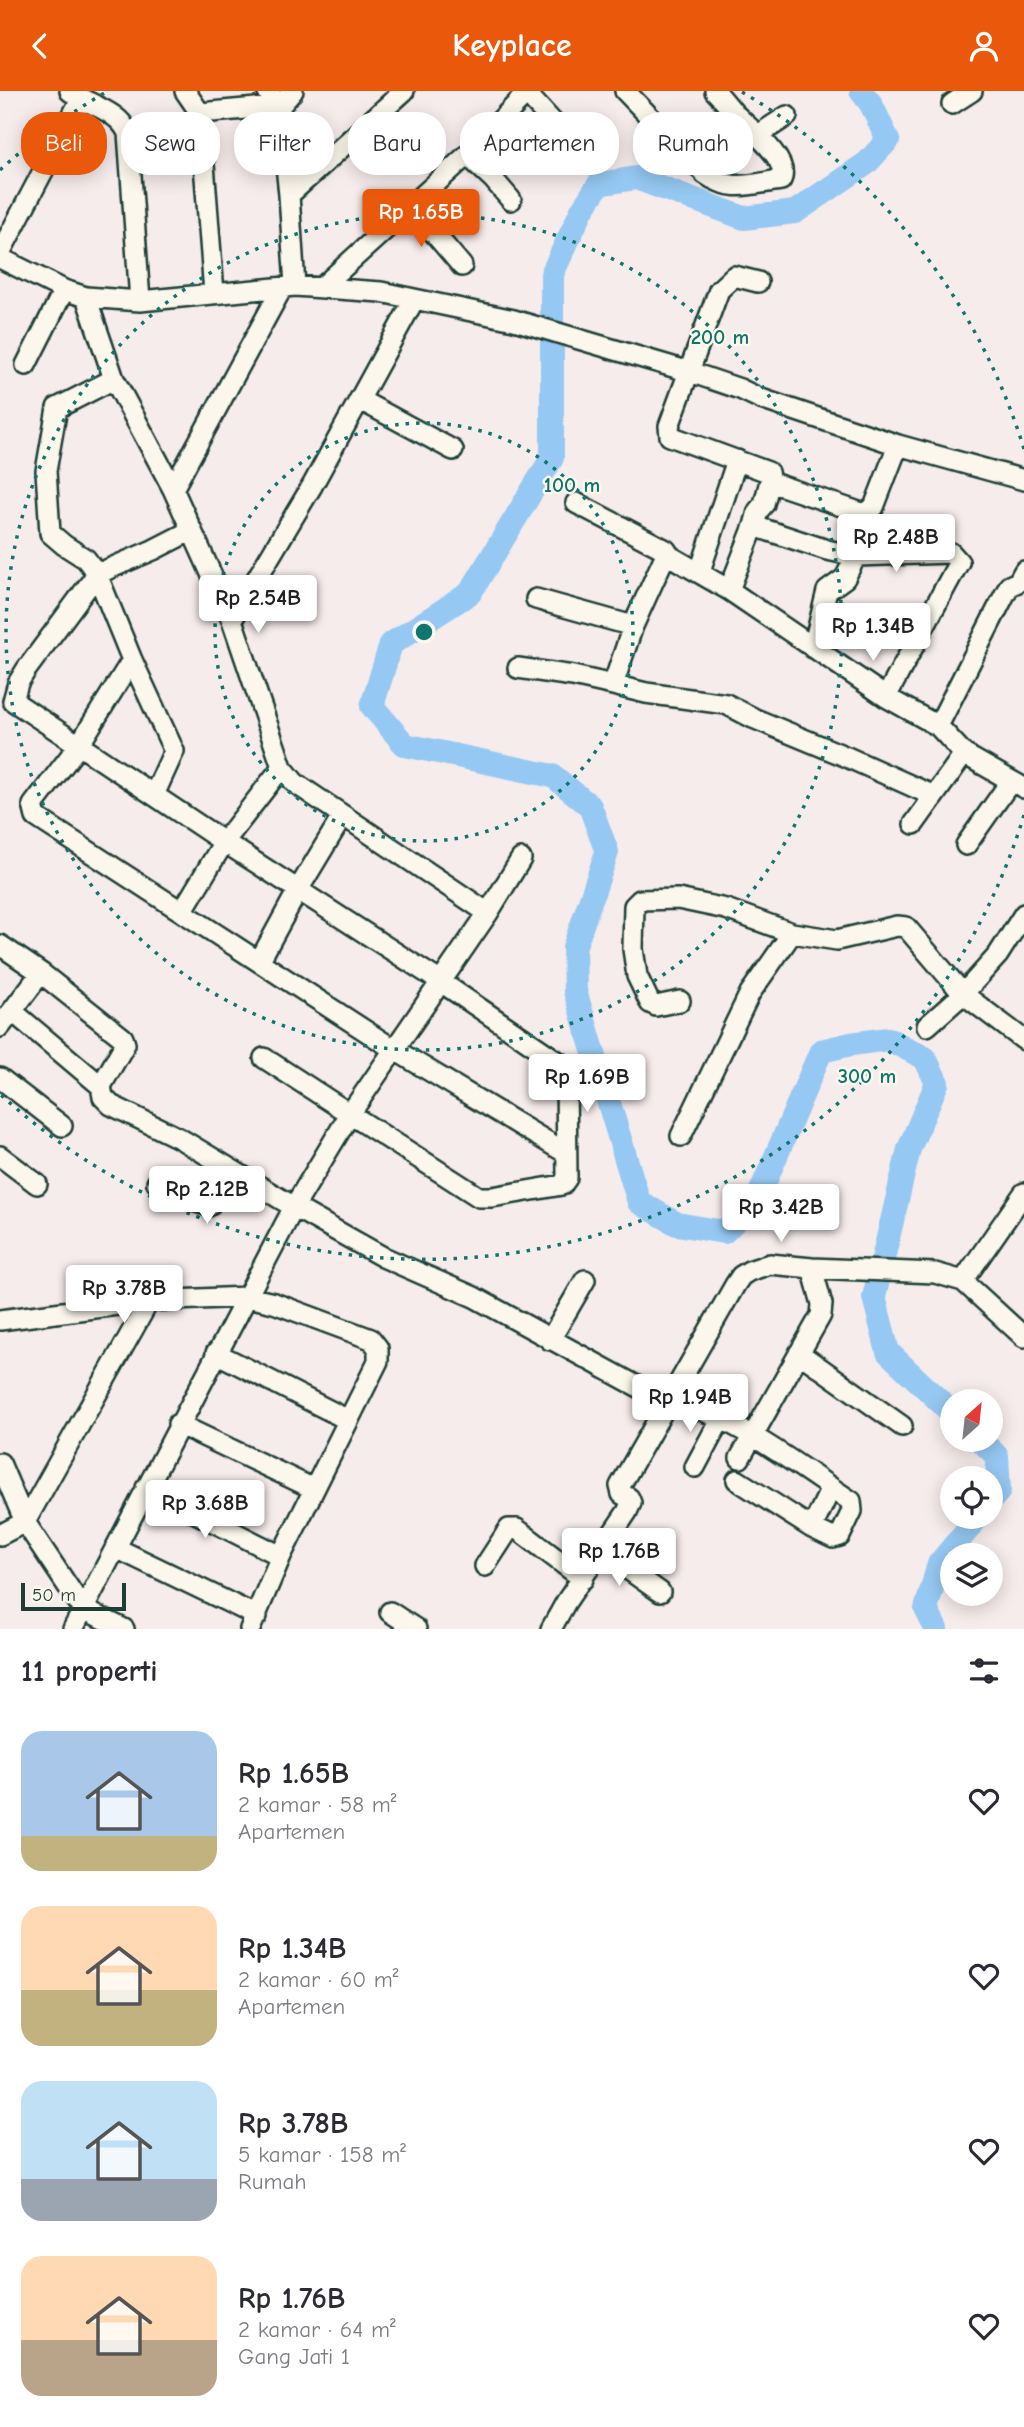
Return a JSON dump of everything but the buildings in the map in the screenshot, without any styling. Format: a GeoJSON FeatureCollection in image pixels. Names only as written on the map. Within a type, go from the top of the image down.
{"type":"FeatureCollection","features":[{"type":"Feature","properties":{"kind":"street"},"geometry":{"type":"LineString","coordinates":[[185,91],[199,112]]}},
{"type":"Feature","properties":{"kind":"street"},"geometry":{"type":"LineString","coordinates":[[205,112],[273,98],[293,91]]}},
{"type":"Feature","properties":{"kind":"street"},"geometry":{"type":"LineString","coordinates":[[289,195],[404,91]]}},
{"type":"Feature","properties":{"kind":"street"},"geometry":{"type":"LineString","coordinates":[[625,91],[705,174],[718,183],[732,187],[781,180],[784,173],[782,166],[758,135],[734,113],[721,93]]}},
{"type":"Feature","properties":{"kind":"street"},"geometry":{"type":"LineString","coordinates":[[952,104],[972,91]]}},
{"type":"Feature","properties":{"kind":"street"},"geometry":{"type":"LineString","coordinates":[[509,112],[528,92],[546,112]]}},
{"type":"Feature","properties":{"kind":"street"},"geometry":{"type":"LineString","coordinates":[[0,253],[75,95],[119,118],[128,133],[140,301]]}},
{"type":"Feature","properties":{"kind":"street"},"geometry":{"type":"LineString","coordinates":[[173,489],[288,287],[289,195],[273,98]]}},
{"type":"Feature","properties":{"kind":"street"},"geometry":{"type":"LineString","coordinates":[[758,135],[786,116]]}},
{"type":"Feature","properties":{"kind":"street"},"geometry":{"type":"LineString","coordinates":[[322,287],[460,161]]}},
{"type":"Feature","properties":{"kind":"street"},"geometry":{"type":"LineString","coordinates":[[205,175],[214,293]]}},
{"type":"Feature","properties":{"kind":"street"},"geometry":{"type":"LineString","coordinates":[[490,175],[511,200]]}},
{"type":"Feature","properties":{"kind":"street"},"geometry":{"type":"LineString","coordinates":[[411,206],[462,267]]}},
{"type":"Feature","properties":{"kind":"street"},"geometry":{"type":"LineString","coordinates":[[0,258],[64,290],[86,297],[140,301],[288,287],[322,287],[381,292],[514,320],[690,372],[898,445],[1024,480]]}},
{"type":"Feature","properties":{"kind":"street"},"geometry":{"type":"LineString","coordinates":[[729,590],[758,511],[764,504],[770,481],[768,472],[670,436],[668,426],[722,285],[734,276],[758,282]]}},
{"type":"Feature","properties":{"kind":"street"},"geometry":{"type":"LineString","coordinates":[[26,365],[64,290]]}},
{"type":"Feature","properties":{"kind":"street"},"geometry":{"type":"LineString","coordinates":[[86,297],[114,379],[173,489],[232,620],[282,767],[295,783],[342,817],[488,913]]}},
{"type":"Feature","properties":{"kind":"street"},"geometry":{"type":"LineString","coordinates":[[232,620],[360,400],[414,300]]}},
{"type":"Feature","properties":{"kind":"street"},"geometry":{"type":"LineString","coordinates":[[114,379],[57,408],[47,471],[50,533],[86,559],[97,574],[132,660],[174,751],[154,795]]}},
{"type":"Feature","properties":{"kind":"street"},"geometry":{"type":"LineString","coordinates":[[360,400],[453,450]]}},
{"type":"Feature","properties":{"kind":"street"},"geometry":{"type":"LineString","coordinates":[[770,481],[865,514],[874,507],[898,445]]}},
{"type":"Feature","properties":{"kind":"street"},"geometry":{"type":"LineString","coordinates":[[700,571],[737,460]]}},
{"type":"Feature","properties":{"kind":"street"},"geometry":{"type":"LineString","coordinates":[[576,503],[666,550],[670,557]]}},
{"type":"Feature","properties":{"kind":"street"},"geometry":{"type":"LineString","coordinates":[[754,526],[827,550],[856,556],[951,552],[959,562],[886,697]]}},
{"type":"Feature","properties":{"kind":"street"},"geometry":{"type":"LineString","coordinates":[[192,530],[97,574],[26,670],[13,695],[13,701],[563,1065],[566,1070],[568,1100],[567,1178],[562,1185],[479,1197],[264,1058]]}},
{"type":"Feature","properties":{"kind":"street"},"geometry":{"type":"LineString","coordinates":[[813,649],[827,591],[845,577],[856,556]]}},
{"type":"Feature","properties":{"kind":"street"},"geometry":{"type":"LineString","coordinates":[[613,685],[662,562],[664,558],[670,557],[700,571],[886,697],[938,726],[964,754],[1018,785],[967,845]]}},
{"type":"Feature","properties":{"kind":"street"},"geometry":{"type":"LineString","coordinates":[[938,726],[1009,586],[1018,582],[1024,571]]}},
{"type":"Feature","properties":{"kind":"street"},"geometry":{"type":"LineString","coordinates":[[536,599],[634,627]]}},
{"type":"Feature","properties":{"kind":"street"},"geometry":{"type":"LineString","coordinates":[[132,660],[79,745],[33,805],[36,817],[396,1050],[566,1153]]}},
{"type":"Feature","properties":{"kind":"street"},"geometry":{"type":"LineString","coordinates":[[518,668],[573,676],[646,693],[726,704],[934,796]]}},
{"type":"Feature","properties":{"kind":"street"},"geometry":{"type":"LineString","coordinates":[[914,824],[964,754]]}},
{"type":"Feature","properties":{"kind":"street"},"geometry":{"type":"LineString","coordinates":[[183,911],[224,842],[282,767]]}},
{"type":"Feature","properties":{"kind":"street"},"geometry":{"type":"LineString","coordinates":[[260,960],[342,817]]}},
{"type":"Feature","properties":{"kind":"street"},"geometry":{"type":"LineString","coordinates":[[73,1629],[294,1207],[350,1114],[488,913],[521,859]]}},
{"type":"Feature","properties":{"kind":"street"},"geometry":{"type":"LineString","coordinates":[[681,1001],[656,1006],[650,1003],[637,976],[633,949],[634,906],[640,900],[678,899],[726,909],[792,933],[837,940],[897,926],[906,927],[963,994],[1022,1035]]}},
{"type":"Feature","properties":{"kind":"street"},"geometry":{"type":"LineString","coordinates":[[927,1026],[963,994],[998,955],[1024,915]]}},
{"type":"Feature","properties":{"kind":"street"},"geometry":{"type":"LineString","coordinates":[[681,1136],[750,993],[792,933]]}},
{"type":"Feature","properties":{"kind":"street"},"geometry":{"type":"LineString","coordinates":[[0,945],[41,973],[123,1038],[125,1044],[102,1086],[103,1097],[111,1105],[178,1137],[383,1257],[474,1297],[668,1403],[682,1403],[696,1408],[751,1436],[851,1501],[852,1511],[840,1536],[833,1538],[812,1528],[737,1480]]}},
{"type":"Feature","properties":{"kind":"street"},"geometry":{"type":"LineString","coordinates":[[41,973],[6,1019],[102,1086]]}},
{"type":"Feature","properties":{"kind":"street"},"geometry":{"type":"LineString","coordinates":[[0,1078],[62,1126]]}},
{"type":"Feature","properties":{"kind":"street"},"geometry":{"type":"LineString","coordinates":[[0,1156],[37,1184]]}},
{"type":"Feature","properties":{"kind":"street"},"geometry":{"type":"LineString","coordinates":[[157,1183],[182,1197],[209,1206],[232,1170]]}},
{"type":"Feature","properties":{"kind":"street"},"geometry":{"type":"LineString","coordinates":[[962,1281],[1024,1193]]}},
{"type":"Feature","properties":{"kind":"street"},"geometry":{"type":"LineString","coordinates":[[551,1629],[631,1503],[629,1497],[622,1494],[620,1486],[741,1276],[758,1266],[770,1264],[935,1273],[962,1281],[1024,1337]]}},
{"type":"Feature","properties":{"kind":"street"},"geometry":{"type":"LineString","coordinates":[[740,1458],[821,1315],[818,1268]]}},
{"type":"Feature","properties":{"kind":"street"},"geometry":{"type":"LineString","coordinates":[[550,1340],[585,1280]]}},
{"type":"Feature","properties":{"kind":"street"},"geometry":{"type":"LineString","coordinates":[[0,1320],[149,1301],[247,1297],[274,1303],[362,1333],[379,1348],[379,1361],[281,1556],[253,1622],[116,1548]]}},
{"type":"Feature","properties":{"kind":"street"},"geometry":{"type":"LineString","coordinates":[[0,1535],[25,1522],[149,1301]]}},
{"type":"Feature","properties":{"kind":"street"},"geometry":{"type":"LineString","coordinates":[[216,1353],[348,1420]]}},
{"type":"Feature","properties":{"kind":"street"},"geometry":{"type":"LineString","coordinates":[[799,1353],[902,1426]]}},
{"type":"Feature","properties":{"kind":"street"},"geometry":{"type":"LineString","coordinates":[[695,1467],[720,1420]]}},
{"type":"Feature","properties":{"kind":"street"},"geometry":{"type":"LineString","coordinates":[[178,1424],[314,1489]]}},
{"type":"Feature","properties":{"kind":"street"},"geometry":{"type":"LineString","coordinates":[[0,1463],[25,1522],[83,1609],[89,1629]]}},
{"type":"Feature","properties":{"kind":"street"},"geometry":{"type":"LineString","coordinates":[[146,1488],[281,1556]]}},
{"type":"Feature","properties":{"kind":"street"},"geometry":{"type":"LineString","coordinates":[[812,1528],[831,1488]]}},
{"type":"Feature","properties":{"kind":"street"},"geometry":{"type":"LineString","coordinates":[[485,1566],[509,1529],[517,1529],[583,1579]]}},
{"type":"Feature","properties":{"kind":"street"},"geometry":{"type":"LineString","coordinates":[[602,1551],[660,1592]]}},
{"type":"Feature","properties":{"kind":"street"},"geometry":{"type":"LineString","coordinates":[[83,1609],[124,1629]]}},
{"type":"Feature","properties":{"kind":"street"},"geometry":{"type":"LineString","coordinates":[[390,1612],[416,1629]]}},
{"type":"Feature","properties":{"kind":"waterway"},"geometry":{"type":"LineString","coordinates":[[861,91],[871,104],[888,140],[867,163],[795,212],[744,218],[636,178],[599,184],[582,210],[552,274],[552,458],[470,593],[391,644],[372,706],[405,745],[553,776],[590,806],[607,852],[574,948],[575,991],[639,1202],[677,1224],[724,1232],[758,1198],[821,1051],[888,1039],[925,1058],[937,1083],[909,1149],[874,1297],[888,1352],[940,1402]]}},
{"type":"Feature","properties":{"kind":"waterway"},"geometry":{"type":"LineString","coordinates":[[994,1453],[997,1456],[998,1466]]}},
{"type":"Feature","properties":{"kind":"waterway"},"geometry":{"type":"LineString","coordinates":[[936,1629],[926,1609],[939,1564],[968,1529]]}}]}
